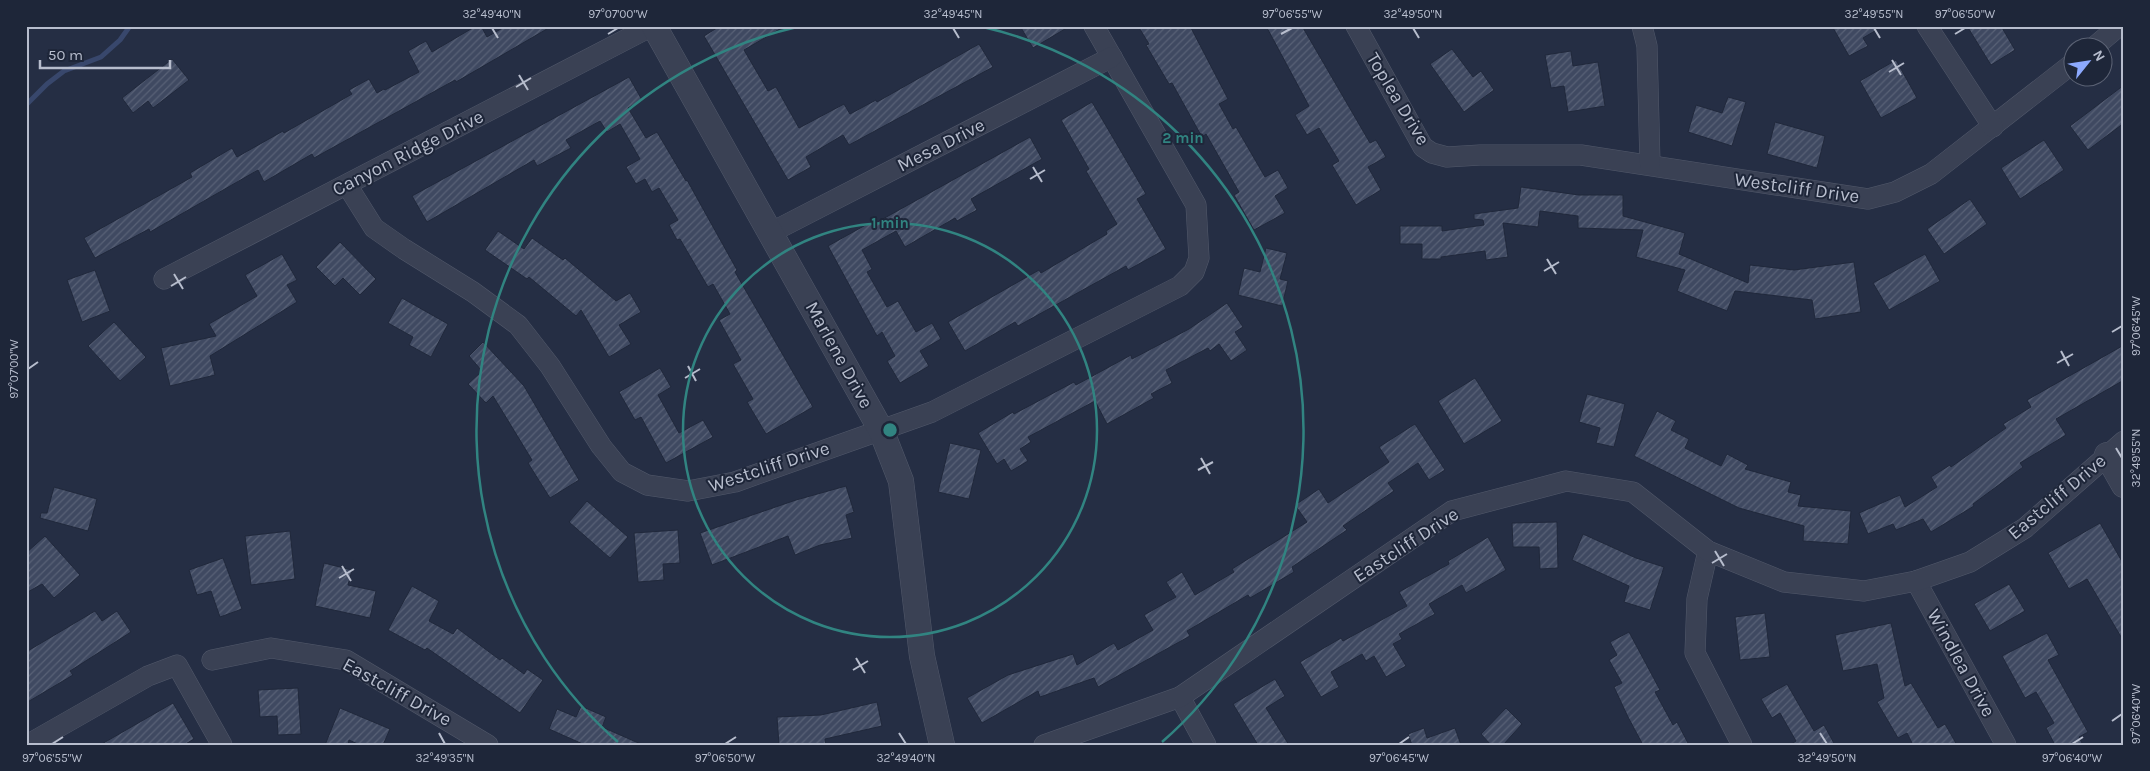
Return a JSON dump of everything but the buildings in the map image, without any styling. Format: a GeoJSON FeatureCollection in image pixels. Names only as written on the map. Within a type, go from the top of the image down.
{"type":"FeatureCollection","features":[{"type":"Feature","properties":{"kind":"street","name":"Canyon Ridge Drive"},"geometry":{"type":"LineString","coordinates":[[164,279],[653,26]]}},
{"type":"Feature","properties":{"kind":"street","name":"Marlene Drive"},"geometry":{"type":"LineString","coordinates":[[653,26],[881,430],[901,481],[922,656],[942,745]]}},
{"type":"Feature","properties":{"kind":"street"},"geometry":{"type":"LineString","coordinates":[[1094,26],[1112,57]]}},
{"type":"Feature","properties":{"kind":"street","name":"Toplea Drive"},"geometry":{"type":"LineString","coordinates":[[1356,26],[1423,147],[1432,153],[1447,157],[1480,154]]}},
{"type":"Feature","properties":{"kind":"street"},"geometry":{"type":"LineString","coordinates":[[1642,26],[1647,46],[1650,164]]}},
{"type":"Feature","properties":{"kind":"street"},"geometry":{"type":"LineString","coordinates":[[1927,26],[1993,127]]}},
{"type":"Feature","properties":{"kind":"street"},"geometry":{"type":"LineString","coordinates":[[2105,38],[2119,26]]}},
{"type":"Feature","properties":{"kind":"street","name":"Westcliff Drive"},"geometry":{"type":"LineString","coordinates":[[347,185],[374,228],[473,292],[518,325],[550,366],[601,446],[622,472],[646,485],[688,491],[735,482],[932,412],[1172,291],[1194,272],[1199,258],[1196,205],[1112,57]]}},
{"type":"Feature","properties":{"kind":"street","name":"Mesa Drive"},"geometry":{"type":"LineString","coordinates":[[770,233],[1112,57]]}},
{"type":"Feature","properties":{"kind":"street","name":"Westcliff Drive"},"geometry":{"type":"LineString","coordinates":[[1480,154],[1581,156],[1650,164],[1749,182],[1868,199],[1895,192],[1931,174],[2062,72]]}},
{"type":"Feature","properties":{"kind":"street"},"geometry":{"type":"LineString","coordinates":[[2116,448],[2124,484]]}},
{"type":"Feature","properties":{"kind":"street","name":"Eastcliff Drive"},"geometry":{"type":"LineString","coordinates":[[1044,745],[1180,697],[1452,511],[1566,481],[1633,492],[1708,551],[1784,582],[1864,591],[1916,582],[1970,562],[2025,528],[2116,448]]}},
{"type":"Feature","properties":{"kind":"street"},"geometry":{"type":"LineString","coordinates":[[1708,551],[1697,599],[1695,653],[1742,745]]}},
{"type":"Feature","properties":{"kind":"street","name":"Windlea Drive"},"geometry":{"type":"LineString","coordinates":[[1916,582],[2006,745]]}},
{"type":"Feature","properties":{"kind":"street","name":"Eastcliff Drive"},"geometry":{"type":"LineString","coordinates":[[212,660],[271,648],[346,660],[487,744]]}},
{"type":"Feature","properties":{"kind":"street"},"geometry":{"type":"LineString","coordinates":[[28,745],[148,676],[177,665],[222,745]]}},
{"type":"Feature","properties":{"kind":"street"},"geometry":{"type":"LineString","coordinates":[[1180,697],[1206,745]]}},
{"type":"Feature","properties":{"kind":"waterway"},"geometry":{"type":"LineString","coordinates":[[26,105],[47,84],[64,71],[101,57],[120,40],[130,26]]}}]}
